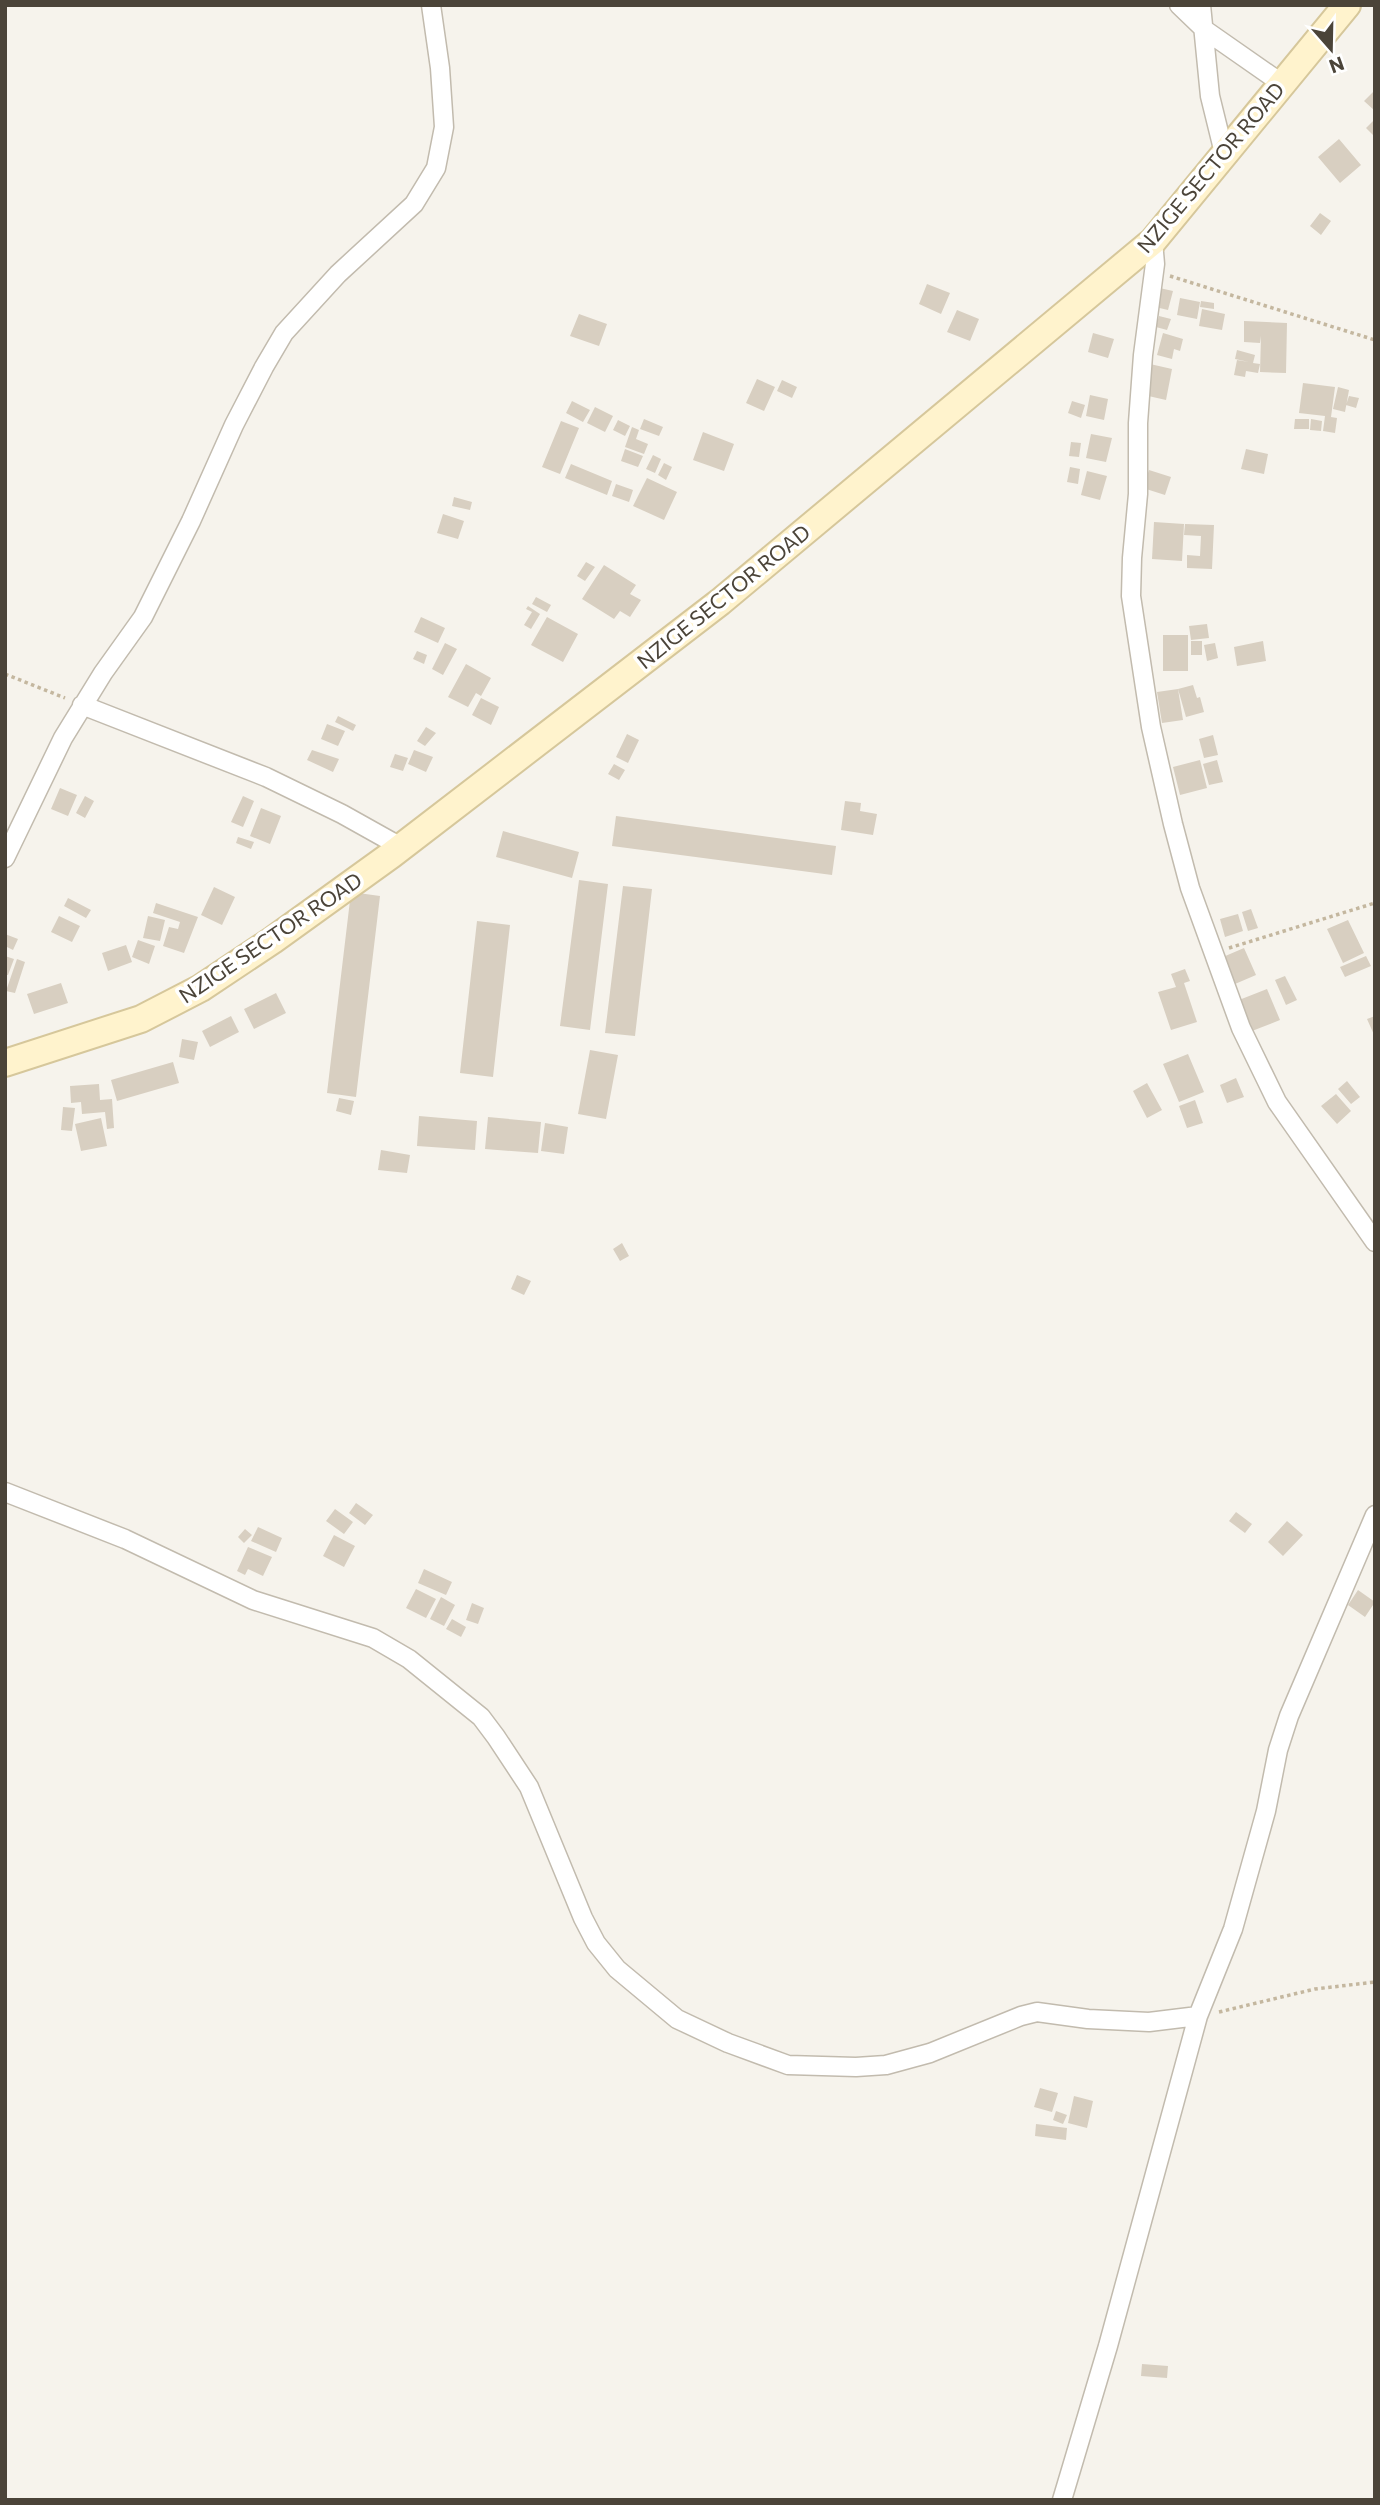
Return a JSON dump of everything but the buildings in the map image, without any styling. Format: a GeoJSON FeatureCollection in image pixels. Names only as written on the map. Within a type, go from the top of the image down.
{"type":"FeatureCollection","features":[{"type":"Feature","properties":{"kind":"main road","name":"NZIGE SECTOR ROAD"},"geometry":{"type":"LineString","coordinates":[[5,1063],[141,1019],[201,988],[401,847],[720,602],[1153,241],[1348,5]]}},
{"type":"Feature","properties":{"kind":"street"},"geometry":{"type":"LineString","coordinates":[[5,858],[32,798],[82,705],[143,617],[191,521],[234,425],[284,333],[338,274],[414,205],[436,168],[444,127],[440,68],[431,5]]}},
{"type":"Feature","properties":{"kind":"street"},"geometry":{"type":"LineString","coordinates":[[1179,5],[1205,30],[1281,83]]}},
{"type":"Feature","properties":{"kind":"street"},"geometry":{"type":"LineString","coordinates":[[1201,5],[1210,96],[1224,153]]}},
{"type":"Feature","properties":{"kind":"street"},"geometry":{"type":"LineString","coordinates":[[1153,241],[1154,271],[1140,396],[1138,494],[1131,596],[1151,727],[1172,824],[1190,888],[1241,1028],[1277,1102],[1375,1242]]}},
{"type":"Feature","properties":{"kind":"street"},"geometry":{"type":"LineString","coordinates":[[82,705],[266,778],[342,814],[401,847]]}},
{"type":"Feature","properties":{"kind":"street"},"geometry":{"type":"LineString","coordinates":[[5,1492],[125,1539],[253,1600],[373,1638],[409,1659],[481,1717],[509,1757],[529,1787],[583,1918],[596,1943],[617,1969],[677,2019],[727,2043],[788,2065],[856,2067],[886,2065],[930,2053],[1037,2012],[1088,2019],[1149,2022],[1198,2016]]}},
{"type":"Feature","properties":{"kind":"street"},"geometry":{"type":"LineString","coordinates":[[1062,2500],[1108,2346],[1198,2016],[1233,1929],[1266,1811],[1278,1750],[1289,1716],[1375,1515]]}},
{"type":"Feature","properties":{"kind":"path"},"geometry":{"type":"LineString","coordinates":[[1154,271],[1375,340]]}},
{"type":"Feature","properties":{"kind":"path"},"geometry":{"type":"LineString","coordinates":[[5,674],[82,705]]}},
{"type":"Feature","properties":{"kind":"path"},"geometry":{"type":"LineString","coordinates":[[1214,953],[1375,903]]}},
{"type":"Feature","properties":{"kind":"path"},"geometry":{"type":"LineString","coordinates":[[1198,2016],[1315,1989],[1375,1982]]}}]}
